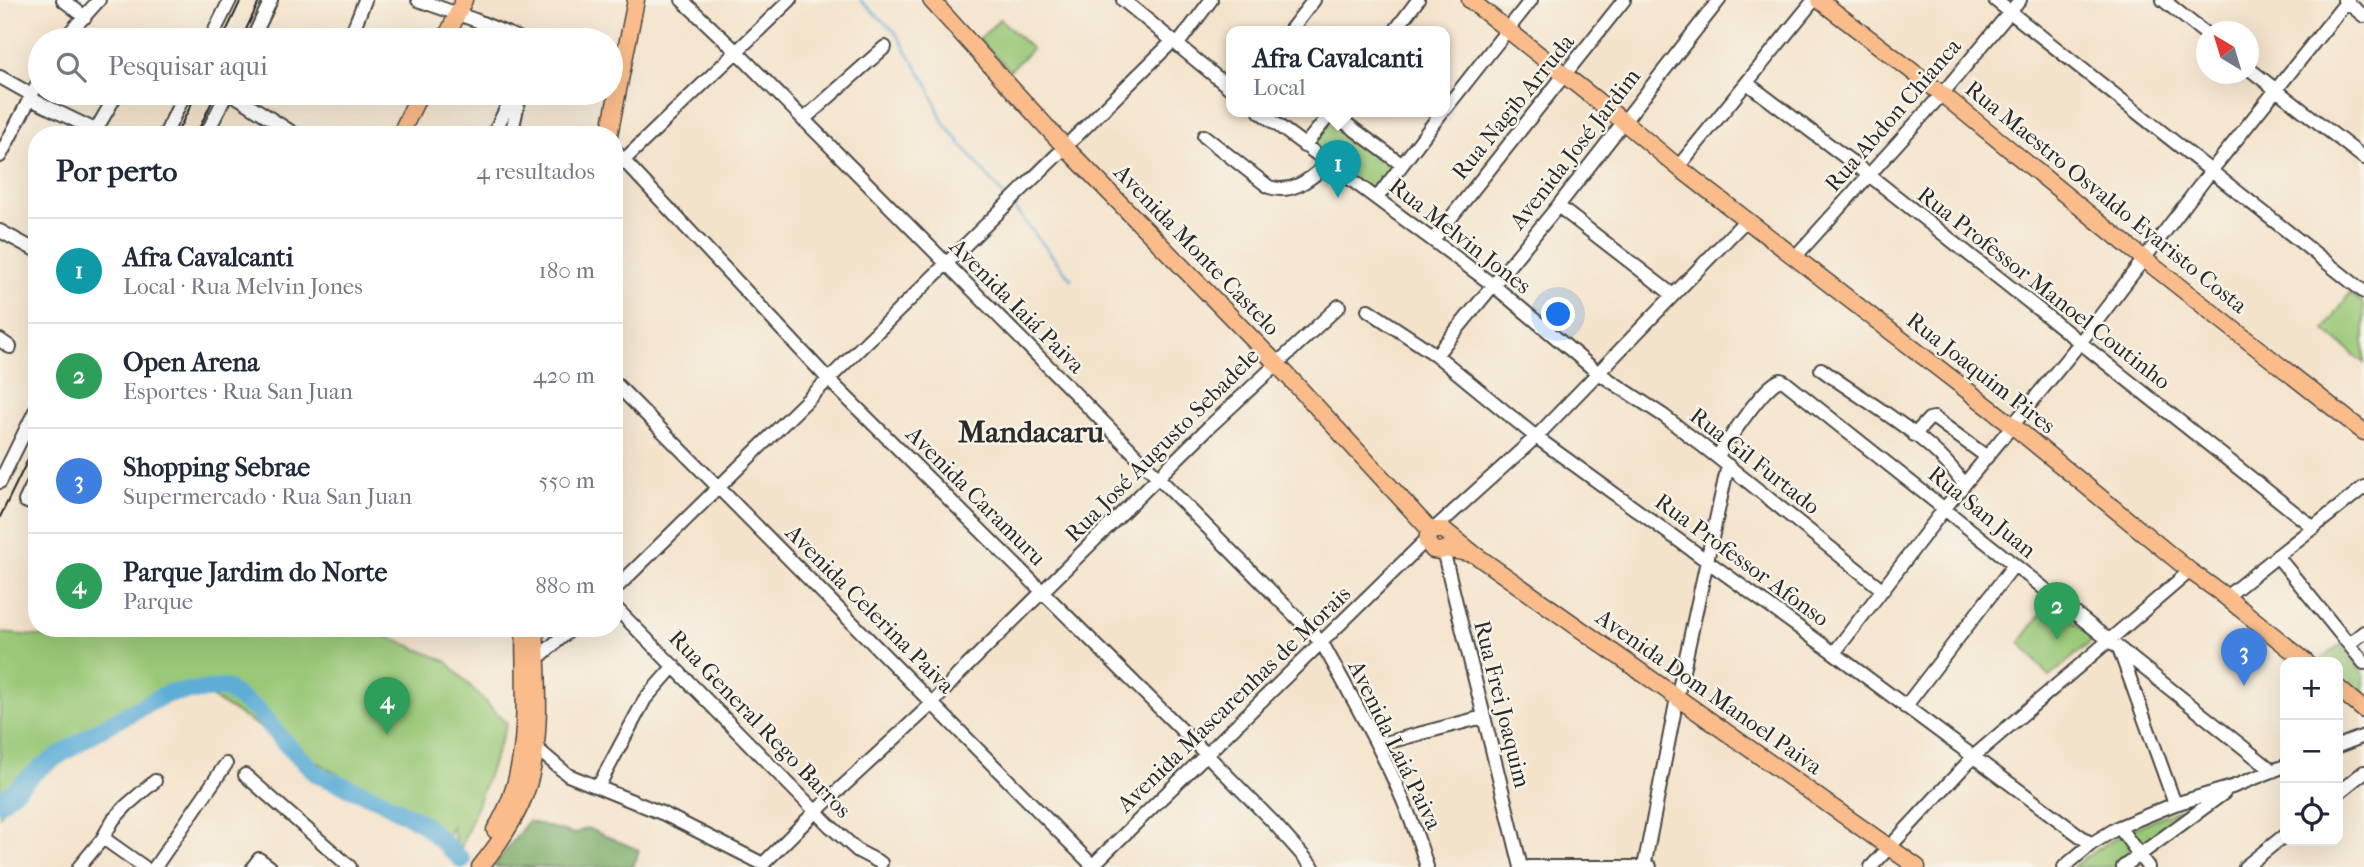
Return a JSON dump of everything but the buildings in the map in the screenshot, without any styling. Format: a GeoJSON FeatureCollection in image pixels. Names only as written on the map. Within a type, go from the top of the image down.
{"type":"FeatureCollection","features":[{"type":"Feature","properties":{"kind":"main road"},"geometry":{"type":"LineString","coordinates":[[623,48],[636,0]]}},
{"type":"Feature","properties":{"kind":"main road","name":"Rua Joaquim Pires"},"geometry":{"type":"LineString","coordinates":[[1470,0],[1678,167],[2012,425],[2300,657]]}},
{"type":"Feature","properties":{"kind":"main road","name":"Rua Maestro Osvaldo Evaristo Costa"},"geometry":{"type":"LineString","coordinates":[[1816,0],[1942,94],[2144,259],[2364,432]]}},
{"type":"Feature","properties":{"kind":"main road","name":"Avenida Monte Castelo"},"geometry":{"type":"LineString","coordinates":[[933,1],[1064,146],[1276,363],[1439,540],[1474,554]]}},
{"type":"Feature","properties":{"kind":"main road"},"geometry":{"type":"LineString","coordinates":[[451,28],[461,7]]}},
{"type":"Feature","properties":{"kind":"main road"},"geometry":{"type":"LineString","coordinates":[[404,126],[414,105]]}},
{"type":"Feature","properties":{"kind":"main road"},"geometry":{"type":"LineString","coordinates":[[610,126],[612,105]]}},
{"type":"Feature","properties":{"kind":"main road","name":"Avenida Dom Manoel Paiva"},"geometry":{"type":"LineString","coordinates":[[1474,554],[1917,867]]}},
{"type":"Feature","properties":{"kind":"main road"},"geometry":{"type":"LineString","coordinates":[[476,863],[514,792],[521,763],[524,727],[524,637]]}},
{"type":"Feature","properties":{"kind":"main road"},"geometry":{"type":"LineString","coordinates":[[476,863],[501,839],[519,810],[526,792],[535,747],[536,637]]}},
{"type":"Feature","properties":{"kind":"main road"},"geometry":{"type":"LineString","coordinates":[[2343,692],[2364,710]]}},
{"type":"Feature","properties":{"kind":"street"},"geometry":{"type":"LineString","coordinates":[[62,0],[85,17]]}},
{"type":"Feature","properties":{"kind":"street"},"geometry":{"type":"LineString","coordinates":[[74,28],[99,0]]}},
{"type":"Feature","properties":{"kind":"street"},"geometry":{"type":"LineString","coordinates":[[216,28],[230,0]]}},
{"type":"Feature","properties":{"kind":"street"},"geometry":{"type":"LineString","coordinates":[[258,28],[271,0]]}},
{"type":"Feature","properties":{"kind":"street"},"geometry":{"type":"LineString","coordinates":[[354,28],[365,0]]}},
{"type":"Feature","properties":{"kind":"street"},"geometry":{"type":"LineString","coordinates":[[418,0],[461,7],[498,28]]}},
{"type":"Feature","properties":{"kind":"street","name":"Avenida Iaiá Paiva"},"geometry":{"type":"LineString","coordinates":[[682,0],[736,51],[1322,643]]}},
{"type":"Feature","properties":{"kind":"street"},"geometry":{"type":"LineString","coordinates":[[624,160],[790,0]]}},
{"type":"Feature","properties":{"kind":"street"},"geometry":{"type":"LineString","coordinates":[[1123,0],[1226,85]]}},
{"type":"Feature","properties":{"kind":"street"},"geometry":{"type":"LineString","coordinates":[[623,581],[946,266],[1064,146],[1176,42],[1211,0]]}},
{"type":"Feature","properties":{"kind":"street"},"geometry":{"type":"LineString","coordinates":[[1294,26],[1314,0]]}},
{"type":"Feature","properties":{"kind":"street"},"geometry":{"type":"LineString","coordinates":[[1398,26],[1418,0]]}},
{"type":"Feature","properties":{"kind":"street"},"geometry":{"type":"LineString","coordinates":[[1450,102],[1531,0]]}},
{"type":"Feature","properties":{"kind":"street","name":"Rua Nagib Arruda"},"geometry":{"type":"LineString","coordinates":[[1433,240],[1624,0]]}},
{"type":"Feature","properties":{"kind":"street","name":"Avenida José Jardim"},"geometry":{"type":"LineString","coordinates":[[1437,355],[1719,0]]}},
{"type":"Feature","properties":{"kind":"street"},"geometry":{"type":"LineString","coordinates":[[1678,167],[1816,0]]}},
{"type":"Feature","properties":{"kind":"street"},"geometry":{"type":"LineString","coordinates":[[1995,0],[2364,292]]}},
{"type":"Feature","properties":{"kind":"street","name":"Rua Abdon Chianca"},"geometry":{"type":"LineString","coordinates":[[1796,257],[1942,94],[2020,0]]}},
{"type":"Feature","properties":{"kind":"street"},"geometry":{"type":"LineString","coordinates":[[2163,0],[2196,26]]}},
{"type":"Feature","properties":{"kind":"street"},"geometry":{"type":"LineString","coordinates":[[1835,653],[1945,508],[2078,344],[2346,1],[2364,16]]}},
{"type":"Feature","properties":{"kind":"street"},"geometry":{"type":"LineString","coordinates":[[803,120],[886,47]]}},
{"type":"Feature","properties":{"kind":"street"},"geometry":{"type":"LineString","coordinates":[[2259,76],[2364,158]]}},
{"type":"Feature","properties":{"kind":"street"},"geometry":{"type":"LineString","coordinates":[[0,77],[28,94]]}},
{"type":"Feature","properties":{"kind":"street","name":"Rua Professor Manoel Coutinho"},"geometry":{"type":"LineString","coordinates":[[1748,83],[1869,175],[2078,344],[2314,528]]}},
{"type":"Feature","properties":{"kind":"street"},"geometry":{"type":"LineString","coordinates":[[0,156],[28,104]]}},
{"type":"Feature","properties":{"kind":"street"},"geometry":{"type":"LineString","coordinates":[[46,105],[83,126]]}},
{"type":"Feature","properties":{"kind":"street"},"geometry":{"type":"LineString","coordinates":[[98,126],[110,105]]}},
{"type":"Feature","properties":{"kind":"street"},"geometry":{"type":"LineString","coordinates":[[169,126],[179,105]]}},
{"type":"Feature","properties":{"kind":"street"},"geometry":{"type":"LineString","coordinates":[[211,126],[222,105]]}},
{"type":"Feature","properties":{"kind":"street"},"geometry":{"type":"LineString","coordinates":[[248,105],[281,126]]}},
{"type":"Feature","properties":{"kind":"street"},"geometry":{"type":"LineString","coordinates":[[497,126],[508,105]]}},
{"type":"Feature","properties":{"kind":"street"},"geometry":{"type":"LineString","coordinates":[[513,126],[518,105]]}},
{"type":"Feature","properties":{"kind":"street","name":"Rua Melvin Jones"},"geometry":{"type":"LineString","coordinates":[[1266,117],[1493,285],[1597,372]]}},
{"type":"Feature","properties":{"kind":"street"},"geometry":{"type":"LineString","coordinates":[[1304,146],[1328,117]]}},
{"type":"Feature","properties":{"kind":"street"},"geometry":{"type":"LineString","coordinates":[[1339,117],[1401,164]]}},
{"type":"Feature","properties":{"kind":"street"},"geometry":{"type":"LineString","coordinates":[[1377,198],[1438,117]]}},
{"type":"Feature","properties":{"kind":"street"},"geometry":{"type":"LineString","coordinates":[[1204,136],[1269,187],[1280,191],[1301,184],[1328,164]]}},
{"type":"Feature","properties":{"kind":"street","name":"Avenida Caramuru"},"geometry":{"type":"LineString","coordinates":[[624,160],[829,380],[1207,755],[1313,867]]}},
{"type":"Feature","properties":{"kind":"street"},"geometry":{"type":"LineString","coordinates":[[1558,206],[1673,295]]}},
{"type":"Feature","properties":{"kind":"street"},"geometry":{"type":"LineString","coordinates":[[1536,437],[1746,220]]}},
{"type":"Feature","properties":{"kind":"street"},"geometry":{"type":"LineString","coordinates":[[0,231],[28,246]]}},
{"type":"Feature","properties":{"kind":"street","name":"Rua José Augusto Sebadele"},"geometry":{"type":"LineString","coordinates":[[598,787],[664,814],[763,864],[933,703],[958,675],[1276,363],[1339,306]]}},
{"type":"Feature","properties":{"kind":"street","name":"Rua Professor Afonso"},"geometry":{"type":"LineString","coordinates":[[1368,310],[1437,355],[1536,437],[1835,653],[2091,844]]}},
{"type":"Feature","properties":{"kind":"street"},"geometry":{"type":"LineString","coordinates":[[1821,369],[1914,435],[1955,471],[1964,485]]}},
{"type":"Feature","properties":{"kind":"street","name":"Rua Gil Furtado"},"geometry":{"type":"LineString","coordinates":[[1597,372],[1664,416],[1883,590]]}},
{"type":"Feature","properties":{"kind":"street","name":"Rua San Juan"},"geometry":{"type":"LineString","coordinates":[[1723,461],[1752,408],[1776,381],[1781,380],[2273,771]]}},
{"type":"Feature","properties":{"kind":"street","name":"Avenida Celerina Paiva"},"geometry":{"type":"LineString","coordinates":[[623,391],[1092,867]]}},
{"type":"Feature","properties":{"kind":"street"},"geometry":{"type":"LineString","coordinates":[[1914,435],[1928,419],[1934,418],[1987,457]]}},
{"type":"Feature","properties":{"kind":"street"},"geometry":{"type":"LineString","coordinates":[[0,482],[28,425]]}},
{"type":"Feature","properties":{"kind":"street","name":"Avenida Mascarenhas de Morais"},"geometry":{"type":"LineString","coordinates":[[1092,867],[1406,561],[1439,540],[1459,508],[1536,437]]}},
{"type":"Feature","properties":{"kind":"street"},"geometry":{"type":"LineString","coordinates":[[1528,867],[1646,866],[1723,461]]}},
{"type":"Feature","properties":{"kind":"street"},"geometry":{"type":"LineString","coordinates":[[2226,597],[2364,487]]}},
{"type":"Feature","properties":{"kind":"street","name":"Rua Frei Joaquim"},"geometry":{"type":"LineString","coordinates":[[1439,540],[1521,867]]}},
{"type":"Feature","properties":{"kind":"street"},"geometry":{"type":"LineString","coordinates":[[2277,556],[2364,663]]}},
{"type":"Feature","properties":{"kind":"street"},"geometry":{"type":"LineString","coordinates":[[1905,707],[2014,565]]}},
{"type":"Feature","properties":{"kind":"street"},"geometry":{"type":"LineString","coordinates":[[1871,867],[1974,756],[2190,571]]}},
{"type":"Feature","properties":{"kind":"street","name":"Rua General Rego Barros"},"geometry":{"type":"LineString","coordinates":[[623,615],[851,845],[881,863]]}},
{"type":"Feature","properties":{"kind":"street"},"geometry":{"type":"LineString","coordinates":[[2349,644],[2364,632]]}},
{"type":"Feature","properties":{"kind":"street"},"geometry":{"type":"LineString","coordinates":[[537,659],[562,637]]}},
{"type":"Feature","properties":{"kind":"street","name":"Avenida Laiá Paiva"},"geometry":{"type":"LineString","coordinates":[[1322,643],[1377,746],[1407,810],[1427,867]]}},
{"type":"Feature","properties":{"kind":"street"},"geometry":{"type":"LineString","coordinates":[[2120,651],[2175,804]]}},
{"type":"Feature","properties":{"kind":"street"},"geometry":{"type":"LineString","coordinates":[[535,747],[568,775],[598,787],[645,699],[674,666]]}},
{"type":"Feature","properties":{"kind":"street"},"geometry":{"type":"LineString","coordinates":[[1377,746],[1483,717]]}},
{"type":"Feature","properties":{"kind":"street"},"geometry":{"type":"LineString","coordinates":[[2343,744],[2364,737]]}},
{"type":"Feature","properties":{"kind":"street"},"geometry":{"type":"LineString","coordinates":[[155,867],[226,764]]}},
{"type":"Feature","properties":{"kind":"street"},"geometry":{"type":"LineString","coordinates":[[2064,867],[2091,844],[2119,827],[2175,804],[2232,787],[2280,768]]}},
{"type":"Feature","properties":{"kind":"street"},"geometry":{"type":"LineString","coordinates":[[2343,789],[2364,772]]}},
{"type":"Feature","properties":{"kind":"street"},"geometry":{"type":"LineString","coordinates":[[245,775],[351,867]]}},
{"type":"Feature","properties":{"kind":"street"},"geometry":{"type":"LineString","coordinates":[[79,867],[103,838],[113,820],[155,781]]}},
{"type":"Feature","properties":{"kind":"street"},"geometry":{"type":"LineString","coordinates":[[2123,867],[2232,787]]}},
{"type":"Feature","properties":{"kind":"street"},"geometry":{"type":"LineString","coordinates":[[2119,827],[2148,867]]}},
{"type":"Feature","properties":{"kind":"street"},"geometry":{"type":"LineString","coordinates":[[103,838],[144,867]]}},
{"type":"Feature","properties":{"kind":"street"},"geometry":{"type":"LineString","coordinates":[[2245,867],[2280,839]]}},
{"type":"Feature","properties":{"kind":"green space"},"geometry":{"type":"Polygon","coordinates":[[[1000,19],[1032,49],[1010,70],[979,40],[1000,19]]]}},
{"type":"Feature","properties":{"kind":"green space"},"geometry":{"type":"Polygon","coordinates":[[[1329,117],[1337,117],[1401,164],[1375,196],[1304,146],[1329,117]]]}},
{"type":"Feature","properties":{"kind":"green space"},"geometry":{"type":"Polygon","coordinates":[[[2350,293],[2364,304],[2364,363],[2325,330],[2350,293]]]}},
{"type":"Feature","properties":{"kind":"green space"},"geometry":{"type":"Polygon","coordinates":[[[2050,602],[2094,639],[2049,677],[2020,642],[2050,602]]]}},
{"type":"Feature","properties":{"kind":"green space"},"geometry":{"type":"Polygon","coordinates":[[[0,633],[102,641],[104,637],[389,637],[446,661],[507,724],[458,856],[452,826],[445,844],[380,800],[199,690],[102,728],[16,789],[0,815],[0,633]]]}},
{"type":"Feature","properties":{"kind":"green space"},"geometry":{"type":"Polygon","coordinates":[[[2341,645],[2364,674],[2364,698],[2343,682],[2343,657],[2325,657],[2341,645]]]}},
{"type":"Feature","properties":{"kind":"green space"},"geometry":{"type":"Polygon","coordinates":[[[2200,803],[2115,867],[2073,867],[2102,846],[2134,829],[2200,803]]]}},
{"type":"Feature","properties":{"kind":"green space"},"geometry":{"type":"Polygon","coordinates":[[[528,821],[574,834],[587,828],[639,850],[633,867],[494,867],[528,821]]]}},
{"type":"Feature","properties":{"kind":"waterway"},"geometry":{"type":"LineString","coordinates":[[860,0],[895,32],[928,85],[943,122],[1004,196]]}},
{"type":"Feature","properties":{"kind":"waterway"},"geometry":{"type":"LineString","coordinates":[[1014,208],[1071,279]]}},
{"type":"Feature","properties":{"kind":"waterway"},"geometry":{"type":"LineString","coordinates":[[0,803],[41,767],[102,728],[168,693],[225,688],[258,711],[284,742],[318,775],[380,800],[422,823],[462,860]]}},
{"type":"Feature","properties":{"kind":"tram line"},"geometry":{"type":"LineString","coordinates":[[228,28],[241,0]]}},
{"type":"Feature","properties":{"kind":"tram line"},"geometry":{"type":"LineString","coordinates":[[247,28],[260,0]]}},
{"type":"Feature","properties":{"kind":"tram line"},"geometry":{"type":"LineString","coordinates":[[180,126],[191,105]]}},
{"type":"Feature","properties":{"kind":"tram line"},"geometry":{"type":"LineString","coordinates":[[200,126],[210,105]]}},
{"type":"Feature","properties":{"kind":"tram line"},"geometry":{"type":"LineString","coordinates":[[0,517],[28,459]]}},
{"type":"Feature","properties":{"kind":"place","name":"Afra Cavalcanti"},"geometry":{"type":"Point","coordinates":[1338,198]}},
{"type":"Feature","properties":{"kind":"place","name":"Open Arena"},"geometry":{"type":"Point","coordinates":[2057,640]}},
{"type":"Feature","properties":{"kind":"place","name":"Shopping Sebrae"},"geometry":{"type":"Point","coordinates":[2244,686]}},
{"type":"Feature","properties":{"kind":"place","name":"Parque Jardim do Norte"},"geometry":{"type":"Point","coordinates":[387,735]}},
{"type":"Feature","properties":{"kind":"district","name":"Mandacaru"},"geometry":{"type":"Point","coordinates":[1031,432]}}]}
